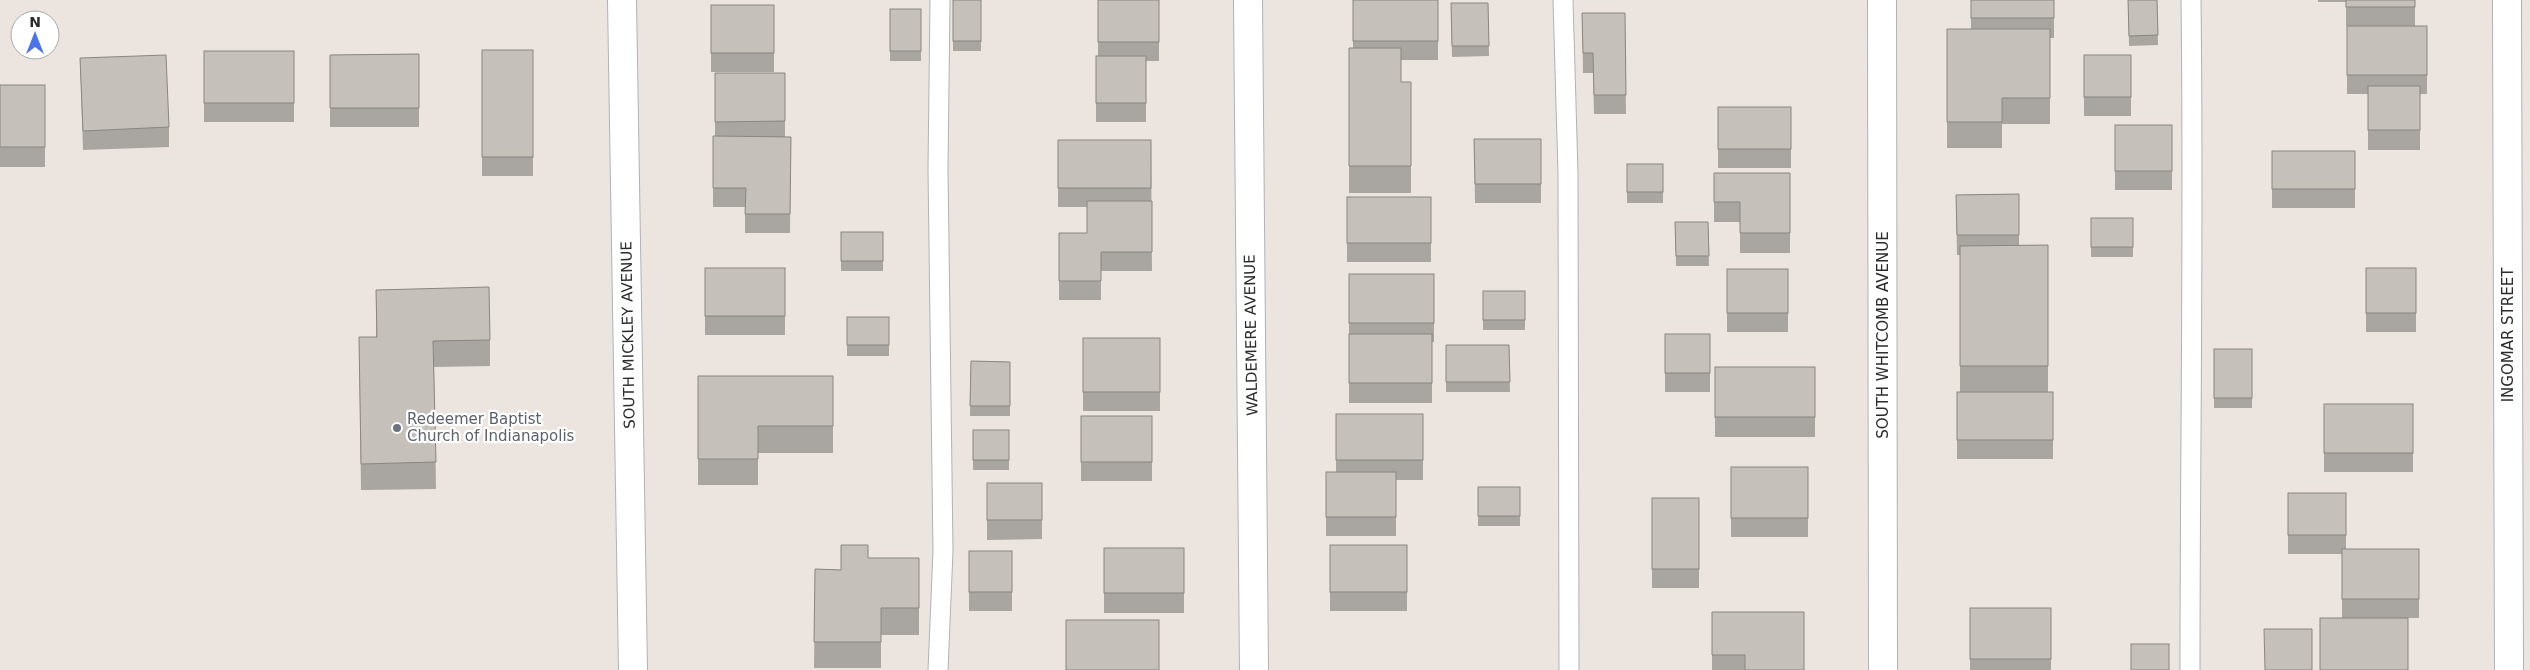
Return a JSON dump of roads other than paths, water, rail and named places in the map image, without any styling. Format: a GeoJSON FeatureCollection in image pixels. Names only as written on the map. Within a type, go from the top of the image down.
{"type":"FeatureCollection","features":[{"type":"Feature","properties":{"kind":"street","name":"SOUTH MICKLEY AVENUE"},"geometry":{"type":"LineString","coordinates":[[622,0],[633,670]]}},
{"type":"Feature","properties":{"kind":"street","name":"WALDEMERE AVENUE"},"geometry":{"type":"LineString","coordinates":[[1248,0],[1254,670]]}},
{"type":"Feature","properties":{"kind":"street","name":"SOUTH WHITCOMB AVENUE"},"geometry":{"type":"LineString","coordinates":[[1882,0],[1883,670]]}},
{"type":"Feature","properties":{"kind":"street","name":"INGOMAR STREET"},"geometry":{"type":"LineString","coordinates":[[2507,0],[2509,670]]}},
{"type":"Feature","properties":{"kind":"lane"},"geometry":{"type":"LineString","coordinates":[[938,670],[943,550],[938,169],[940,0]]}},
{"type":"Feature","properties":{"kind":"lane"},"geometry":{"type":"LineString","coordinates":[[1563,0],[1568,164],[1569,670]]}},
{"type":"Feature","properties":{"kind":"lane"},"geometry":{"type":"LineString","coordinates":[[2190,670],[2190,392],[2194,208],[2191,0]]}},
{"type":"Feature","properties":{"kind":"place","name":"Redeemer Baptist Church of Indianapolis"},"geometry":{"type":"Point","coordinates":[397,428]}}]}
